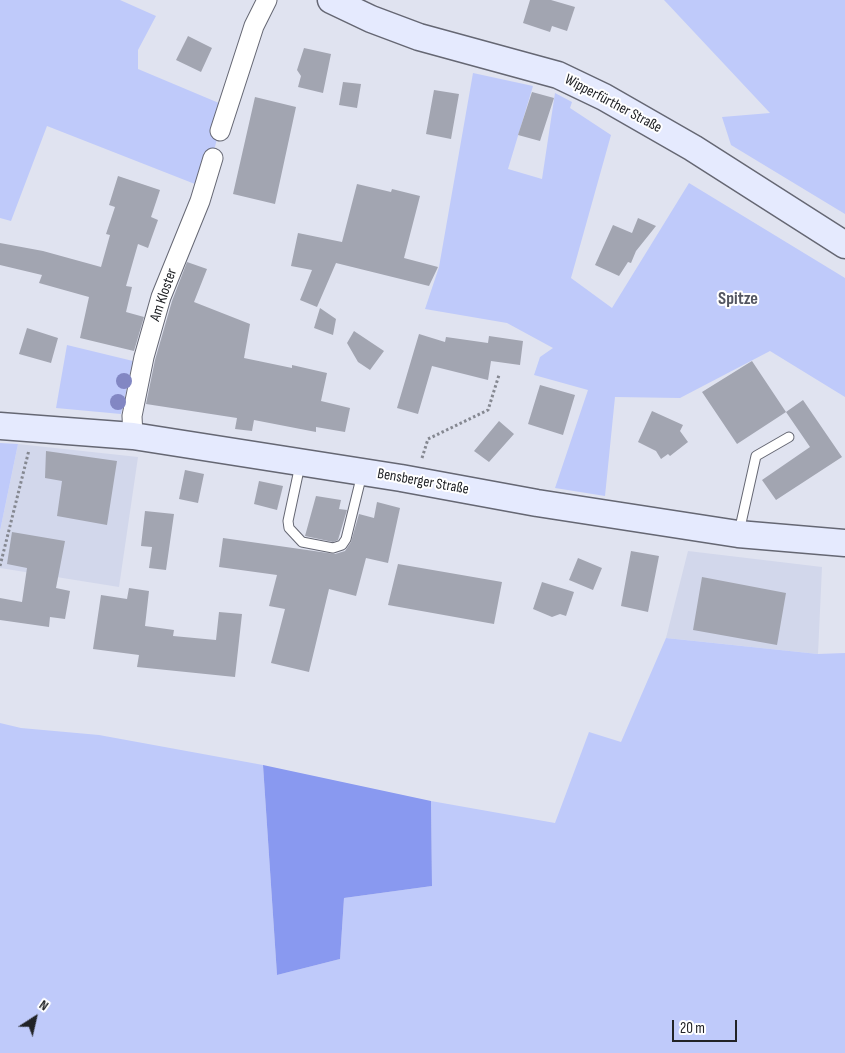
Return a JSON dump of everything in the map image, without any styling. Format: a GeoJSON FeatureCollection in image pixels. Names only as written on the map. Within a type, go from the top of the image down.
{"type":"FeatureCollection","features":[{"type":"Feature","properties":{"kind":"main road","name":"Wipperfürther Straße"},"geometry":{"type":"LineString","coordinates":[[330,0],[419,38],[566,78],[604,97],[693,148],[845,245]]}},
{"type":"Feature","properties":{"kind":"main road","name":"Bensberger Straße"},"geometry":{"type":"LineString","coordinates":[[0,426],[133,436],[414,480],[537,504],[738,534],[845,543]]}},
{"type":"Feature","properties":{"kind":"street"},"geometry":{"type":"LineString","coordinates":[[220,131],[254,26],[267,0]]}},
{"type":"Feature","properties":{"kind":"street","name":"Am Kloster"},"geometry":{"type":"LineString","coordinates":[[133,436],[132,416],[144,357],[159,306],[200,201],[212,158]]}},
{"type":"Feature","properties":{"kind":"lane"},"geometry":{"type":"LineString","coordinates":[[738,534],[756,456],[788,437]]}},
{"type":"Feature","properties":{"kind":"lane"},"geometry":{"type":"LineString","coordinates":[[300,462],[288,521],[289,528],[302,542],[333,548],[342,544],[346,539],[362,472]]}},
{"type":"Feature","properties":{"kind":"path"},"geometry":{"type":"LineString","coordinates":[[414,480],[428,439],[488,410],[498,375]]}},
{"type":"Feature","properties":{"kind":"path"},"geometry":{"type":"LineString","coordinates":[[0,566],[28,452],[40,428]]}},
{"type":"Feature","properties":{"kind":"shaded area"},"geometry":{"type":"Polygon","coordinates":[[[0,0],[120,0],[156,16],[138,50],[138,69],[226,106],[213,154],[200,186],[47,126],[11,221],[0,218],[0,0]]]}},
{"type":"Feature","properties":{"kind":"shaded area"},"geometry":{"type":"Polygon","coordinates":[[[664,0],[845,0],[845,214],[731,145],[722,117],[770,113],[664,0]]]}},
{"type":"Feature","properties":{"kind":"shaded area"},"geometry":{"type":"Polygon","coordinates":[[[473,73],[533,86],[508,169],[542,179],[555,93],[572,102],[570,108],[611,135],[571,278],[612,308],[689,183],[845,278],[845,397],[770,351],[680,398],[615,397],[605,496],[555,488],[588,390],[534,375],[540,357],[553,348],[507,323],[425,309],[439,267],[473,73]]]}},
{"type":"Feature","properties":{"kind":"shaded area"},"geometry":{"type":"Polygon","coordinates":[[[67,345],[133,361],[121,414],[56,408],[67,345]]]}},
{"type":"Feature","properties":{"kind":"shaded area"},"geometry":{"type":"Polygon","coordinates":[[[0,443],[18,444],[0,531],[0,443]]]}},
{"type":"Feature","properties":{"kind":"shaded area"},"geometry":{"type":"Polygon","coordinates":[[[18,444],[138,457],[119,587],[0,568],[0,531],[18,444]]]}},
{"type":"Feature","properties":{"kind":"shaded area"},"geometry":{"type":"Polygon","coordinates":[[[688,551],[822,567],[818,654],[666,638],[688,551]]]}},
{"type":"Feature","properties":{"kind":"shaded area"},"geometry":{"type":"Polygon","coordinates":[[[666,638],[818,654],[845,653],[845,1053],[0,1053],[0,723],[21,728],[99,735],[263,765],[277,975],[340,959],[344,898],[432,886],[431,801],[555,823],[589,732],[621,742],[666,638]]]}},
{"type":"Feature","properties":{"kind":"shaded area"},"geometry":{"type":"Polygon","coordinates":[[[263,765],[431,801],[432,886],[344,898],[340,959],[277,975],[263,765]]]}},
{"type":"Feature","properties":{"kind":"building"},"geometry":{"type":"Polygon","coordinates":[[[530,0],[551,0],[575,7],[567,31],[552,26],[550,32],[523,23],[530,0]]]}},
{"type":"Feature","properties":{"kind":"building"},"geometry":{"type":"Polygon","coordinates":[[[188,36],[212,48],[201,72],[176,60],[188,36]]]}},
{"type":"Feature","properties":{"kind":"building"},"geometry":{"type":"Polygon","coordinates":[[[304,48],[331,54],[323,93],[298,87],[301,76],[297,70],[304,48]]]}},
{"type":"Feature","properties":{"kind":"building"},"geometry":{"type":"Polygon","coordinates":[[[343,82],[361,84],[357,108],[339,105],[343,82]]]}},
{"type":"Feature","properties":{"kind":"building"},"geometry":{"type":"Polygon","coordinates":[[[434,90],[459,94],[451,139],[426,134],[434,90]]]}},
{"type":"Feature","properties":{"kind":"building"},"geometry":{"type":"Polygon","coordinates":[[[532,92],[554,98],[540,141],[518,135],[532,92]]]}},
{"type":"Feature","properties":{"kind":"building"},"geometry":{"type":"Polygon","coordinates":[[[255,97],[296,107],[275,204],[233,194],[255,97]]]}},
{"type":"Feature","properties":{"kind":"building"},"geometry":{"type":"Polygon","coordinates":[[[118,176],[160,190],[151,217],[158,220],[148,248],[138,244],[126,286],[132,287],[126,312],[144,317],[134,351],[80,338],[89,297],[39,283],[42,275],[0,265],[0,243],[43,251],[101,267],[110,235],[106,234],[115,207],[109,205],[118,176]]]}},
{"type":"Feature","properties":{"kind":"building"},"geometry":{"type":"Polygon","coordinates":[[[357,184],[391,192],[392,189],[420,196],[404,258],[438,267],[429,286],[336,263],[317,307],[300,300],[312,270],[291,266],[298,233],[342,242],[357,184]]]}},
{"type":"Feature","properties":{"kind":"building"},"geometry":{"type":"Polygon","coordinates":[[[638,218],[656,226],[636,251],[631,263],[628,262],[619,276],[595,265],[613,225],[632,233],[638,218]]]}},
{"type":"Feature","properties":{"kind":"building"},"geometry":{"type":"Polygon","coordinates":[[[187,262],[207,269],[194,302],[250,324],[244,358],[292,368],[292,365],[327,373],[321,401],[350,408],[345,432],[316,427],[316,432],[254,420],[252,431],[235,429],[237,418],[146,404],[155,360],[172,301],[187,262]]]}},
{"type":"Feature","properties":{"kind":"building"},"geometry":{"type":"Polygon","coordinates":[[[320,308],[336,319],[333,335],[314,328],[320,308]]]}},
{"type":"Feature","properties":{"kind":"building"},"geometry":{"type":"Polygon","coordinates":[[[27,328],[58,338],[51,363],[19,354],[27,328]]]}},
{"type":"Feature","properties":{"kind":"building"},"geometry":{"type":"Polygon","coordinates":[[[354,331],[384,351],[370,370],[358,362],[347,343],[354,331]]]}},
{"type":"Feature","properties":{"kind":"building"},"geometry":{"type":"Polygon","coordinates":[[[419,334],[445,342],[446,337],[488,343],[489,336],[523,341],[520,365],[491,361],[488,380],[432,366],[418,414],[397,408],[419,334]]]}},
{"type":"Feature","properties":{"kind":"building"},"geometry":{"type":"Polygon","coordinates":[[[752,361],[786,412],[737,444],[702,392],[752,361]]]}},
{"type":"Feature","properties":{"kind":"building"},"geometry":{"type":"Polygon","coordinates":[[[540,385],[575,395],[563,435],[528,424],[540,385]]]}},
{"type":"Feature","properties":{"kind":"building"},"geometry":{"type":"Polygon","coordinates":[[[803,400],[842,457],[776,500],[762,480],[810,447],[786,412],[803,400]]]}},
{"type":"Feature","properties":{"kind":"building"},"geometry":{"type":"Polygon","coordinates":[[[652,411],[683,425],[680,431],[688,442],[670,456],[668,454],[661,459],[656,451],[638,442],[652,411]]]}},
{"type":"Feature","properties":{"kind":"building"},"geometry":{"type":"Polygon","coordinates":[[[499,421],[514,434],[489,462],[474,451],[499,421]]]}},
{"type":"Feature","properties":{"kind":"building"},"geometry":{"type":"Polygon","coordinates":[[[46,451],[117,461],[107,525],[57,516],[62,481],[45,478],[46,451]]]}},
{"type":"Feature","properties":{"kind":"building"},"geometry":{"type":"Polygon","coordinates":[[[185,470],[204,474],[198,503],[179,499],[185,470]]]}},
{"type":"Feature","properties":{"kind":"building"},"geometry":{"type":"Polygon","coordinates":[[[259,481],[283,486],[277,510],[254,504],[259,481]]]}},
{"type":"Feature","properties":{"kind":"building"},"geometry":{"type":"Polygon","coordinates":[[[316,496],[341,500],[339,509],[347,510],[338,540],[333,542],[305,536],[316,496]]]}},
{"type":"Feature","properties":{"kind":"building"},"geometry":{"type":"Polygon","coordinates":[[[377,502],[400,508],[388,563],[366,558],[356,596],[329,589],[309,672],[271,663],[285,609],[269,606],[277,575],[219,567],[223,538],[335,554],[345,551],[351,542],[359,514],[374,518],[377,502]]]}},
{"type":"Feature","properties":{"kind":"building"},"geometry":{"type":"Polygon","coordinates":[[[145,511],[174,514],[166,570],[149,568],[152,547],[141,546],[145,511]]]}},
{"type":"Feature","properties":{"kind":"building"},"geometry":{"type":"Polygon","coordinates":[[[12,532],[65,541],[56,588],[70,591],[65,619],[50,617],[49,627],[0,620],[0,598],[22,602],[27,568],[7,564],[12,532]]]}},
{"type":"Feature","properties":{"kind":"building"},"geometry":{"type":"Polygon","coordinates":[[[631,551],[659,556],[648,612],[621,606],[631,551]]]}},
{"type":"Feature","properties":{"kind":"building"},"geometry":{"type":"Polygon","coordinates":[[[578,558],[602,568],[593,590],[569,580],[578,558]]]}},
{"type":"Feature","properties":{"kind":"building"},"geometry":{"type":"Polygon","coordinates":[[[398,564],[502,582],[494,624],[388,605],[398,564]]]}},
{"type":"Feature","properties":{"kind":"building"},"geometry":{"type":"Polygon","coordinates":[[[702,577],[786,593],[777,645],[693,630],[702,577]]]}},
{"type":"Feature","properties":{"kind":"building"},"geometry":{"type":"Polygon","coordinates":[[[542,582],[574,592],[566,616],[560,614],[552,617],[533,609],[542,582]]]}},
{"type":"Feature","properties":{"kind":"building"},"geometry":{"type":"Polygon","coordinates":[[[129,588],[149,591],[145,626],[174,630],[173,636],[216,640],[219,612],[242,614],[235,677],[137,667],[139,655],[93,649],[101,595],[127,599],[129,588]]]}},
{"type":"Feature","properties":{"kind":"district","name":"Spitze"},"geometry":{"type":"Point","coordinates":[738,299]}}]}
